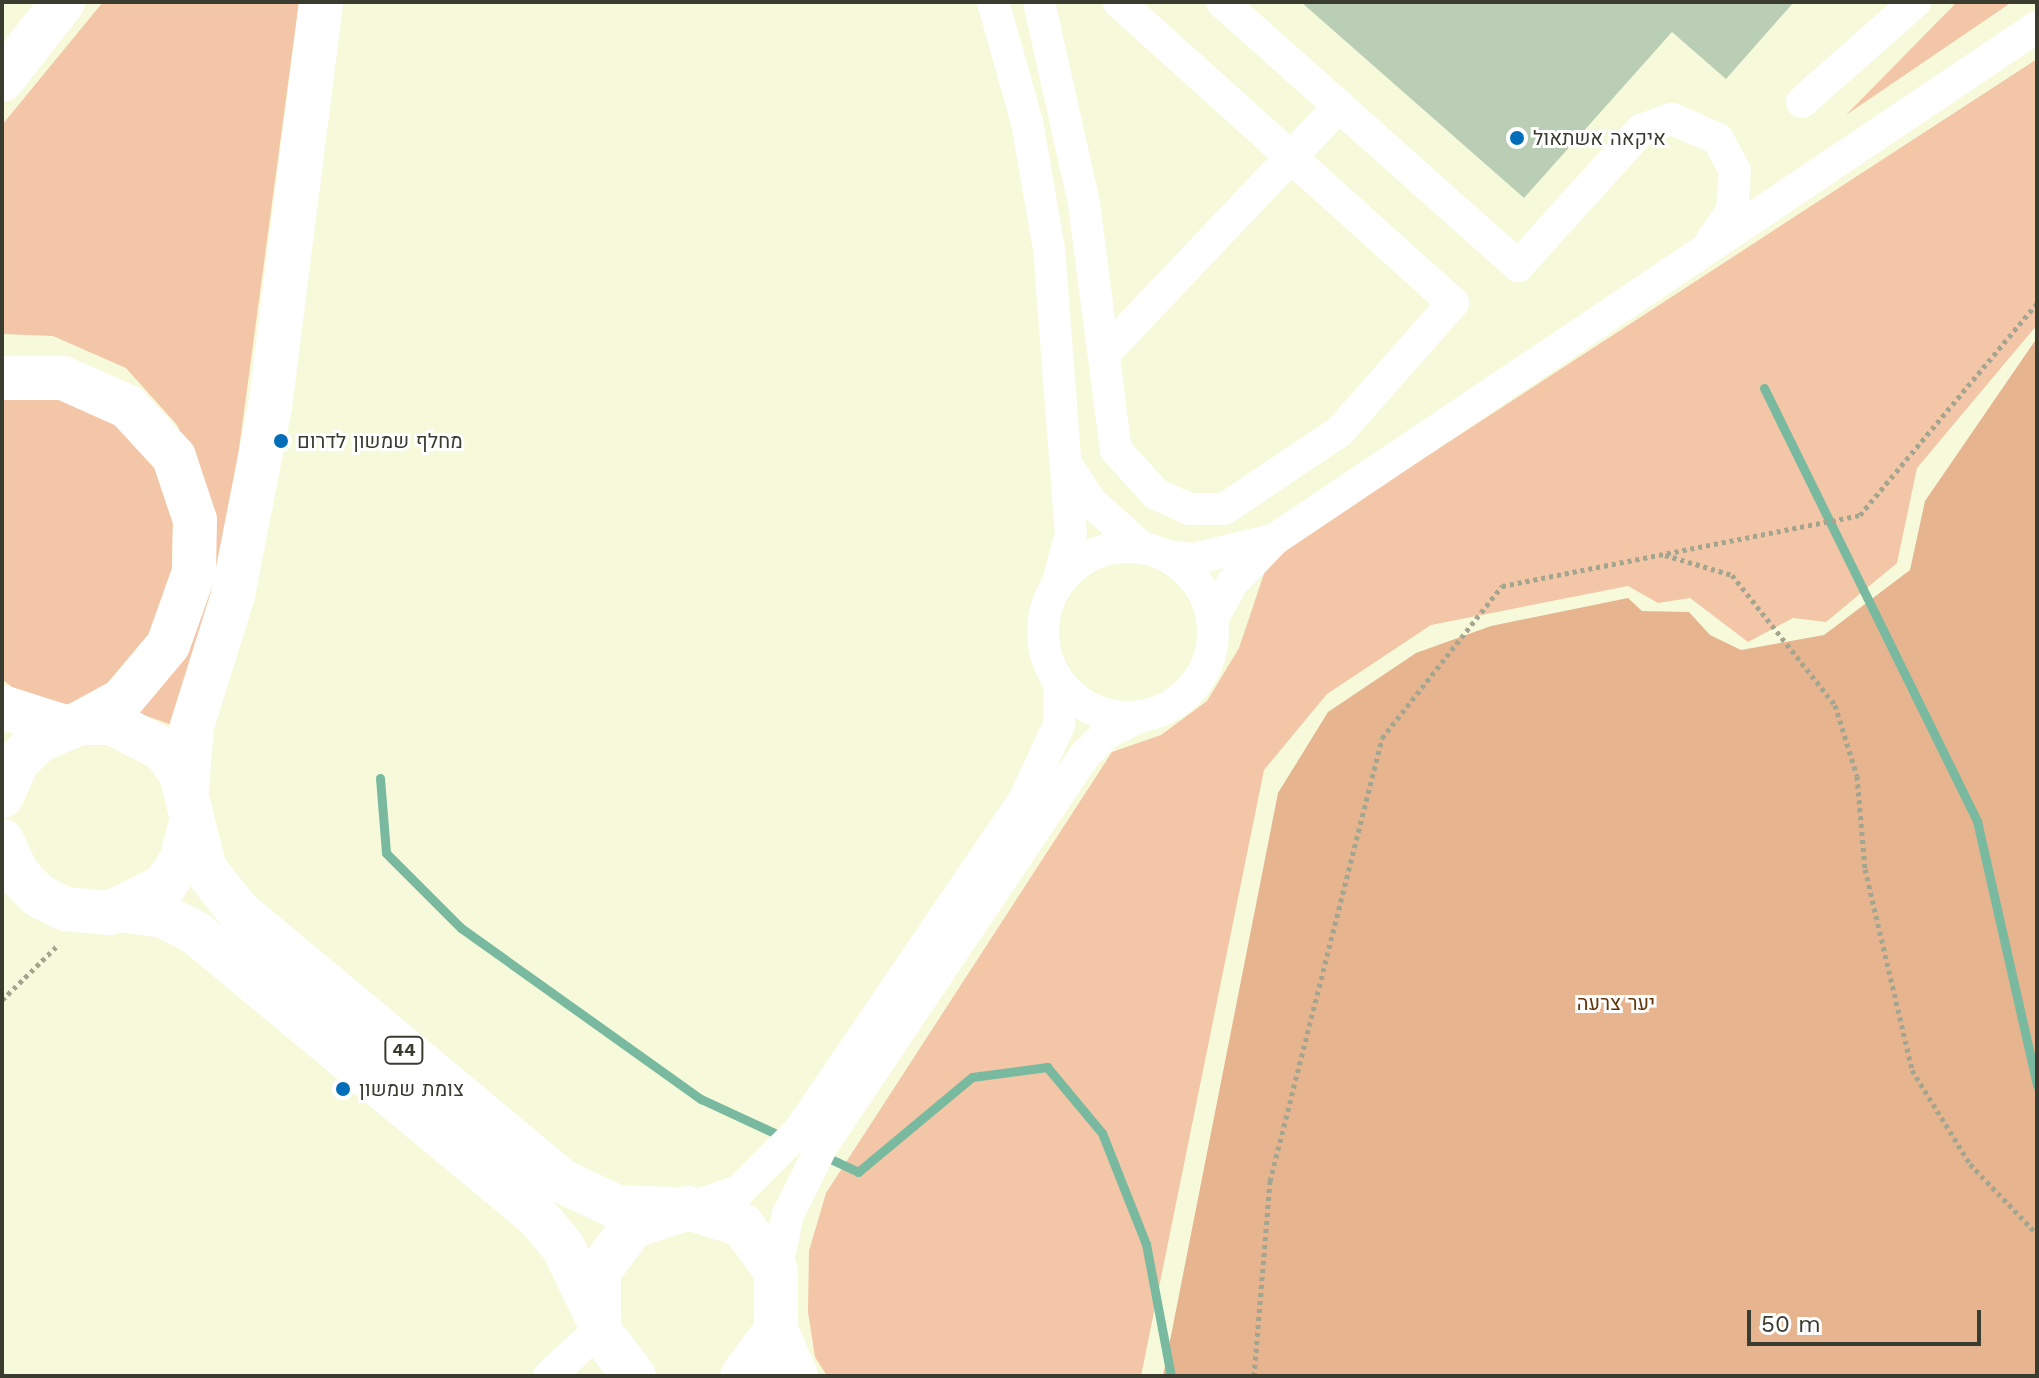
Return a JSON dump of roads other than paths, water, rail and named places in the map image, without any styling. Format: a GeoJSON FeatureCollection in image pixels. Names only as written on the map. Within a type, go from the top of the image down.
{"type":"FeatureCollection","features":[{"type":"Feature","properties":{"kind":"highway"},"geometry":{"type":"LineString","coordinates":[[2,80],[63,2]]}},
{"type":"Feature","properties":{"kind":"highway"},"geometry":{"type":"LineString","coordinates":[[100,912],[153,895],[173,874],[189,803],[192,726],[233,595],[270,407],[321,2]]}},
{"type":"Feature","properties":{"kind":"highway"},"geometry":{"type":"LineString","coordinates":[[2,378],[63,378],[128,407],[174,457],[195,520],[194,572],[168,645],[122,700],[27,750],[2,796]]}},
{"type":"Feature","properties":{"kind":"highway","name":"44"},"geometry":{"type":"LineString","coordinates":[[2,707],[73,725],[140,732],[164,750],[189,803],[205,869],[238,911],[562,1181],[608,1204],[681,1208],[742,1225],[776,1271]]}},
{"type":"Feature","properties":{"kind":"highway","name":"44"},"geometry":{"type":"LineString","coordinates":[[2,841],[27,886],[100,912],[163,916],[196,933],[537,1216],[563,1247],[598,1322],[634,1376]]}},
{"type":"Feature","properties":{"kind":"highway"},"geometry":{"type":"LineString","coordinates":[[598,1322],[596,1285],[612,1246],[633,1226],[681,1208]]}},
{"type":"Feature","properties":{"kind":"highway"},"geometry":{"type":"LineString","coordinates":[[776,1271],[776,1330],[796,1376]]}},
{"type":"Feature","properties":{"kind":"highway"},"geometry":{"type":"LineString","coordinates":[[742,1376],[776,1330]]}},
{"type":"Feature","properties":{"kind":"street"},"geometry":{"type":"LineString","coordinates":[[776,1271],[802,1150],[1025,798],[1059,725],[1059,683],[1042,632],[1071,533],[1043,207],[993,2]]}},
{"type":"Feature","properties":{"kind":"street"},"geometry":{"type":"LineString","coordinates":[[1039,2],[1084,204],[1116,450],[1140,482],[1190,509],[1240,503],[1340,431],[1453,303],[1119,2]]}},
{"type":"Feature","properties":{"kind":"street"},"geometry":{"type":"LineString","coordinates":[[1222,2],[1518,266],[1641,130],[1672,119],[1718,139],[1735,171],[1732,211],[1698,255]]}},
{"type":"Feature","properties":{"kind":"street"},"geometry":{"type":"LineString","coordinates":[[1802,102],[1915,2]]}},
{"type":"Feature","properties":{"kind":"street"},"geometry":{"type":"LineString","coordinates":[[681,1208],[739,1191],[802,1150],[1084,756],[1107,733],[1167,707],[1197,682],[1209,659],[1212,620],[1232,583],[1275,539],[2037,27]]}},
{"type":"Feature","properties":{"kind":"street"},"geometry":{"type":"LineString","coordinates":[[1104,354],[1339,106]]}},
{"type":"Feature","properties":{"kind":"street"},"geometry":{"type":"LineString","coordinates":[[1063,455],[1090,501],[1154,552],[1197,581],[1212,620]]}},
{"type":"Feature","properties":{"kind":"street"},"geometry":{"type":"LineString","coordinates":[[1058,582],[1088,556],[1154,552],[1193,559],[1275,539]]}},
{"type":"Feature","properties":{"kind":"street"},"geometry":{"type":"LineString","coordinates":[[1059,683],[1100,713],[1141,716]]}},
{"type":"Feature","properties":{"kind":"street"},"geometry":{"type":"LineString","coordinates":[[549,1376],[598,1322]]}},
{"type":"Feature","properties":{"kind":"waterway"},"geometry":{"type":"LineString","coordinates":[[1764,388],[1977,821],[2037,1085]]}},
{"type":"Feature","properties":{"kind":"waterway"},"geometry":{"type":"LineString","coordinates":[[380,778],[386,853],[461,928],[701,1099],[783,1137]]}},
{"type":"Feature","properties":{"kind":"waterway"},"geometry":{"type":"LineString","coordinates":[[822,1155],[858,1172],[972,1077],[1047,1067],[1102,1133],[1146,1244],[1171,1376]]}},
{"type":"Feature","properties":{"kind":"place","name":"איקאה אשתאול"},"geometry":{"type":"Point","coordinates":[1517,138]}},
{"type":"Feature","properties":{"kind":"place","name":"מחלף שמשון לדרום"},"geometry":{"type":"Point","coordinates":[281,441]}},
{"type":"Feature","properties":{"kind":"place","name":"צומת שמשון"},"geometry":{"type":"Point","coordinates":[343,1089]}},
{"type":"Feature","properties":{"kind":"park label","name":"יער צרעה"},"geometry":{"type":"Point","coordinates":[1616,1003]}}]}
